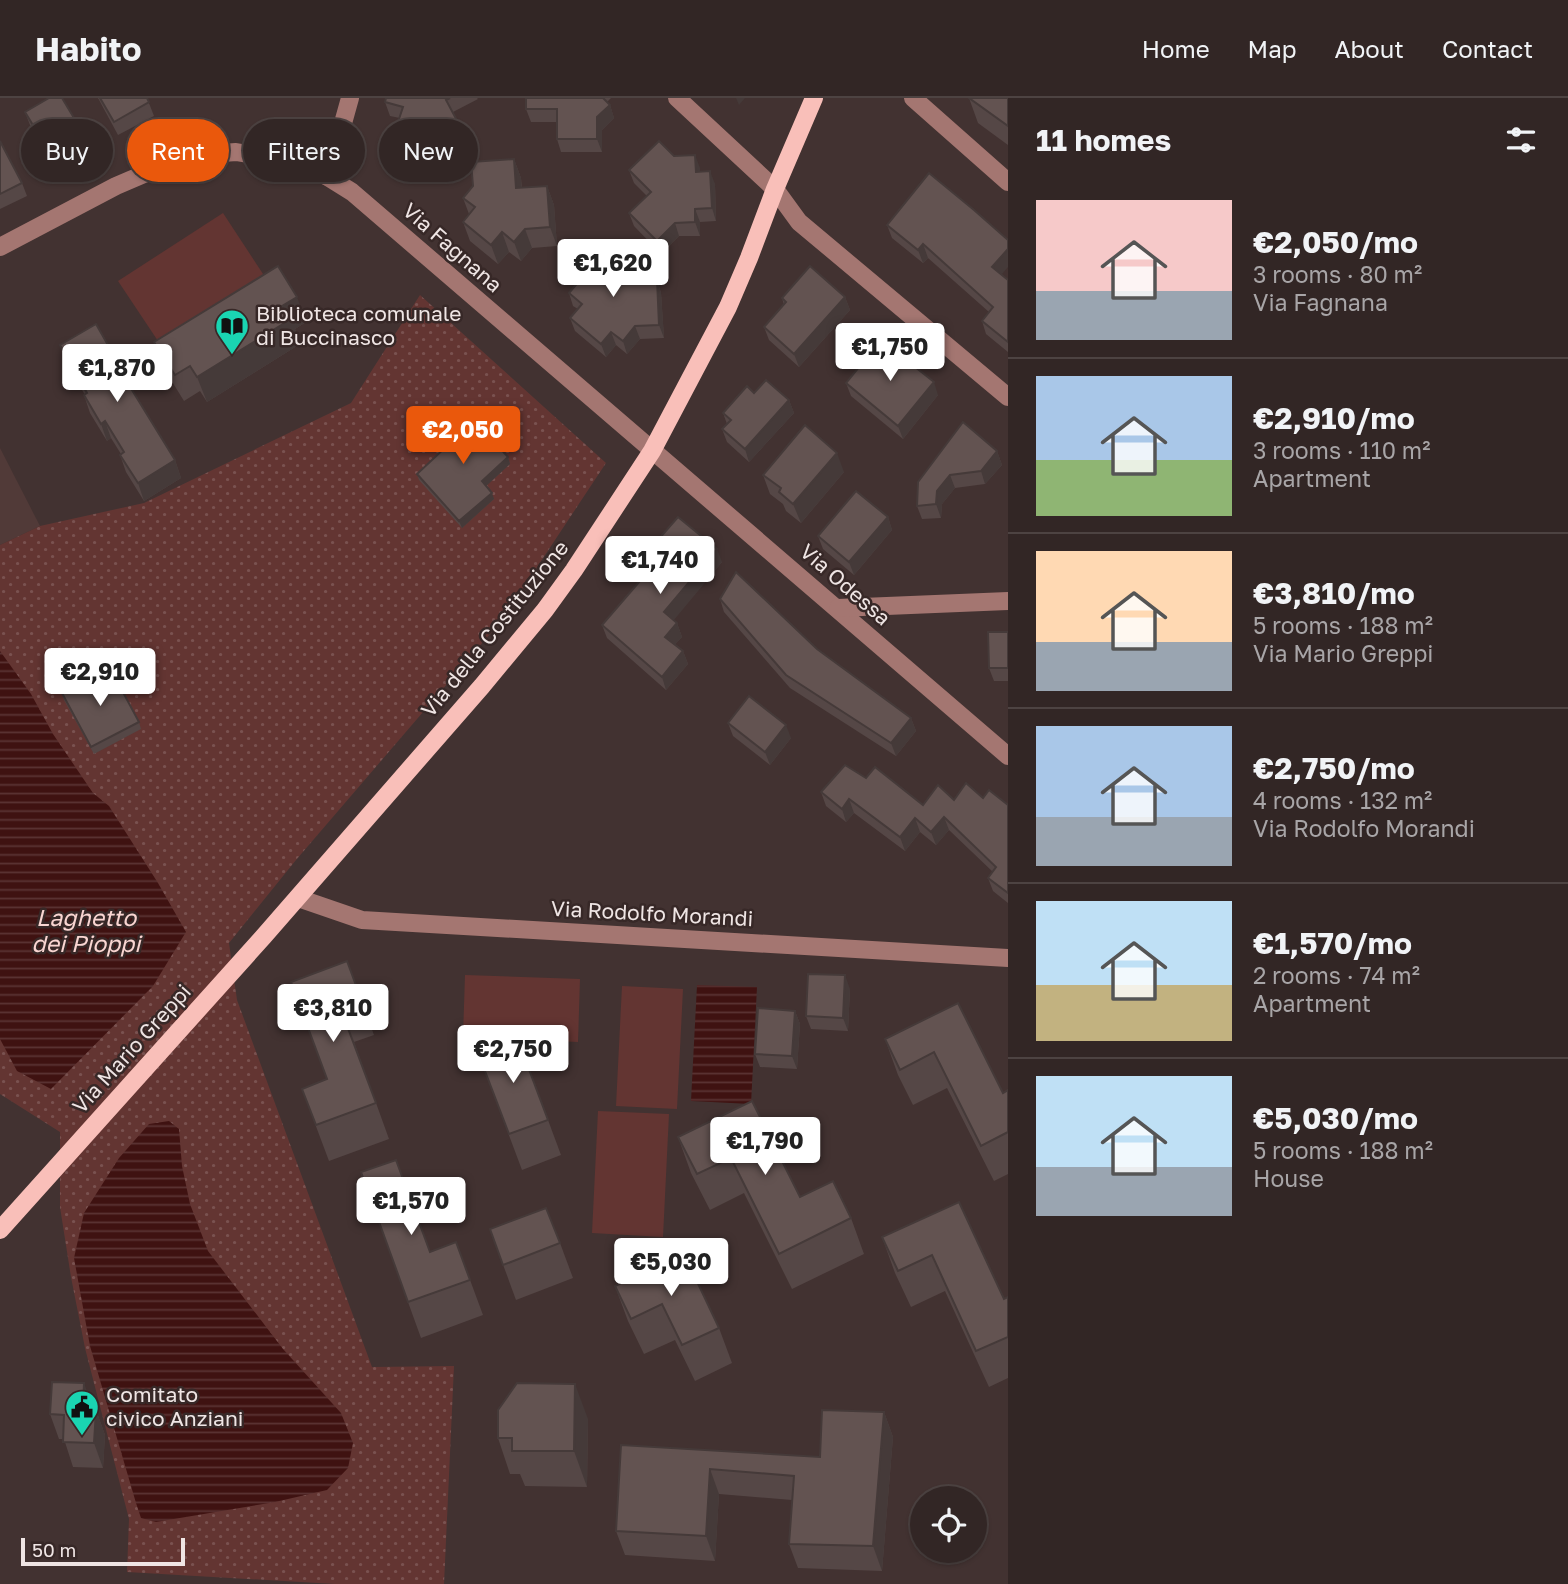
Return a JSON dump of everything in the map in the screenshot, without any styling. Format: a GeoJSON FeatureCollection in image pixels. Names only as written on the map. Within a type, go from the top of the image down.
{"type":"FeatureCollection","features":[{"type":"Feature","properties":{"kind":"main road","name":"Via della Costituzione"},"geometry":{"type":"LineString","coordinates":[[298,898],[545,610],[575,570],[652,451],[728,307],[814,98]]}},
{"type":"Feature","properties":{"kind":"main road","name":"Via Mario Greppi"},"geometry":{"type":"LineString","coordinates":[[0,1230],[298,898]]}},
{"type":"Feature","properties":{"kind":"street"},"geometry":{"type":"LineString","coordinates":[[344,119],[350,98]]}},
{"type":"Feature","properties":{"kind":"street"},"geometry":{"type":"LineString","coordinates":[[677,98],[775,189],[799,222],[1008,397]]}},
{"type":"Feature","properties":{"kind":"street"},"geometry":{"type":"LineString","coordinates":[[913,98],[1008,182]]}},
{"type":"Feature","properties":{"kind":"street","name":"Via Fagnana"},"geometry":{"type":"LineString","coordinates":[[0,247],[144,174],[189,158],[210,154],[243,153]]}},
{"type":"Feature","properties":{"kind":"street","name":"Via Fagnana"},"geometry":{"type":"LineString","coordinates":[[336,182],[352,192],[652,451]]}},
{"type":"Feature","properties":{"kind":"street","name":"Via Odessa"},"geometry":{"type":"LineString","coordinates":[[652,451],[1008,756]]}},
{"type":"Feature","properties":{"kind":"street"},"geometry":{"type":"LineString","coordinates":[[838,608],[1008,601]]}},
{"type":"Feature","properties":{"kind":"street","name":"Via Rodolfo Morandi"},"geometry":{"type":"LineString","coordinates":[[298,898],[362,919],[1008,958]]}},
{"type":"Feature","properties":{"kind":"shaded area"},"geometry":{"type":"Polygon","coordinates":[[[223,213],[267,280],[162,347],[118,281],[223,213]]]}},
{"type":"Feature","properties":{"kind":"shaded area"},"geometry":{"type":"Polygon","coordinates":[[[420,295],[606,463],[502,620],[296,860],[229,943],[237,1000],[372,1367],[454,1366],[444,1584],[335,1584],[127,1572],[129,1519],[85,1348],[60,1207],[60,1132],[0,1094],[0,545],[40,526],[144,503],[351,403],[420,295]]]}},
{"type":"Feature","properties":{"kind":"shaded area"},"geometry":{"type":"Polygon","coordinates":[[[0,448],[40,526],[0,545],[0,448]]]}},
{"type":"Feature","properties":{"kind":"shaded area"},"geometry":{"type":"Polygon","coordinates":[[[465,975],[580,979],[578,1042],[463,1037],[465,975]]]}},
{"type":"Feature","properties":{"kind":"shaded area"},"geometry":{"type":"Polygon","coordinates":[[[622,986],[683,989],[677,1109],[616,1106],[622,986]]]}},
{"type":"Feature","properties":{"kind":"shaded area"},"geometry":{"type":"Polygon","coordinates":[[[598,1111],[669,1114],[663,1237],[592,1233],[598,1111]]]}},
{"type":"Feature","properties":{"kind":"water","name":"Laghetto dei Pioppi"},"geometry":{"type":"Polygon","coordinates":[[[0,651],[31,694],[53,734],[93,793],[109,806],[186,932],[153,986],[51,1089],[17,1071],[0,1039],[0,651]]]}},
{"type":"Feature","properties":{"kind":"water"},"geometry":{"type":"Polygon","coordinates":[[[697,985],[757,987],[751,1104],[691,1101],[697,985]]]}},
{"type":"Feature","properties":{"kind":"water"},"geometry":{"type":"Polygon","coordinates":[[[169,1121],[179,1129],[182,1166],[190,1204],[208,1251],[283,1349],[341,1413],[353,1443],[348,1468],[327,1490],[275,1502],[156,1522],[141,1518],[90,1346],[74,1258],[84,1213],[119,1158],[149,1124],[169,1121]]]}},
{"type":"Feature","properties":{"kind":"building"},"geometry":{"type":"Polygon","coordinates":[[[49,98],[62,98],[75,119],[29,119],[25,112],[49,98]]]}},
{"type":"Feature","properties":{"kind":"building"},"geometry":{"type":"Polygon","coordinates":[[[100,98],[147,98],[149,102],[114,122],[100,98]]]}},
{"type":"Feature","properties":{"kind":"building"},"geometry":{"type":"Polygon","coordinates":[[[386,98],[450,98],[446,100],[456,119],[399,119],[403,107],[385,102],[386,98]]]}},
{"type":"Feature","properties":{"kind":"building"},"geometry":{"type":"Polygon","coordinates":[[[526,98],[603,98],[610,105],[597,117],[597,139],[557,139],[557,109],[526,109],[526,98]]]}},
{"type":"Feature","properties":{"kind":"building"},"geometry":{"type":"Polygon","coordinates":[[[969,98],[1008,98],[1008,126],[969,98]]]}},
{"type":"Feature","properties":{"kind":"building"},"geometry":{"type":"Polygon","coordinates":[[[0,141],[22,183],[0,194],[0,141]]]}},
{"type":"Feature","properties":{"kind":"building"},"geometry":{"type":"Polygon","coordinates":[[[659,141],[674,156],[695,155],[696,172],[710,171],[712,208],[695,209],[695,222],[675,223],[657,241],[629,213],[651,192],[629,170],[659,141]]]}},
{"type":"Feature","properties":{"kind":"building"},"geometry":{"type":"Polygon","coordinates":[[[514,159],[516,188],[547,186],[550,227],[525,229],[514,242],[502,232],[491,245],[463,222],[475,207],[463,198],[473,186],[473,182],[478,182],[478,162],[514,159]]]}},
{"type":"Feature","properties":{"kind":"building"},"geometry":{"type":"Polygon","coordinates":[[[929,173],[1008,240],[1008,249],[992,267],[1008,280],[1008,342],[982,321],[993,307],[923,244],[918,250],[887,225],[929,173]]]}},
{"type":"Feature","properties":{"kind":"building"},"geometry":{"type":"Polygon","coordinates":[[[623,255],[624,272],[614,282],[657,279],[659,325],[635,326],[623,341],[611,332],[601,344],[570,318],[582,304],[569,293],[581,279],[579,258],[623,255]]]}},
{"type":"Feature","properties":{"kind":"building"},"geometry":{"type":"Polygon","coordinates":[[[278,266],[297,297],[282,306],[291,319],[197,377],[190,366],[175,375],[154,342],[278,266]]]}},
{"type":"Feature","properties":{"kind":"building"},"geometry":{"type":"Polygon","coordinates":[[[810,266],[845,297],[794,354],[764,327],[786,302],[782,298],[810,266]]]}},
{"type":"Feature","properties":{"kind":"building"},"geometry":{"type":"Polygon","coordinates":[[[96,324],[121,368],[119,369],[175,460],[138,483],[120,455],[124,452],[105,421],[101,424],[84,395],[87,393],[60,345],[96,324]]]}},
{"type":"Feature","properties":{"kind":"building"},"geometry":{"type":"Polygon","coordinates":[[[881,340],[934,382],[898,426],[846,383],[881,340]]]}},
{"type":"Feature","properties":{"kind":"building"},"geometry":{"type":"Polygon","coordinates":[[[766,380],[789,400],[745,449],[722,429],[731,420],[723,413],[747,386],[754,393],[766,380]]]}},
{"type":"Feature","properties":{"kind":"building"},"geometry":{"type":"Polygon","coordinates":[[[466,411],[508,457],[482,481],[492,493],[459,521],[417,474],[447,446],[438,436],[466,411]]]}},
{"type":"Feature","properties":{"kind":"building"},"geometry":{"type":"Polygon","coordinates":[[[963,422],[997,451],[981,471],[950,475],[937,491],[936,504],[917,506],[918,482],[963,422]]]}},
{"type":"Feature","properties":{"kind":"building"},"geometry":{"type":"Polygon","coordinates":[[[805,425],[837,453],[793,504],[779,492],[781,488],[763,475],[805,425]]]}},
{"type":"Feature","properties":{"kind":"building"},"geometry":{"type":"Polygon","coordinates":[[[856,491],[888,517],[849,562],[818,536],[856,491]]]}},
{"type":"Feature","properties":{"kind":"building"},"geometry":{"type":"Polygon","coordinates":[[[678,517],[717,549],[664,612],[677,623],[665,637],[683,651],[662,677],[602,625],[647,573],[636,565],[678,517]]]}},
{"type":"Feature","properties":{"kind":"building"},"geometry":{"type":"Polygon","coordinates":[[[736,572],[817,649],[911,718],[891,743],[786,675],[720,599],[736,572]]]}},
{"type":"Feature","properties":{"kind":"building"},"geometry":{"type":"Polygon","coordinates":[[[988,632],[1008,632],[1008,668],[989,668],[988,632]]]}},
{"type":"Feature","properties":{"kind":"building"},"geometry":{"type":"Polygon","coordinates":[[[110,668],[139,722],[91,747],[62,693],[110,668]]]}},
{"type":"Feature","properties":{"kind":"building"},"geometry":{"type":"Polygon","coordinates":[[[749,696],[786,725],[765,752],[728,723],[749,696]]]}},
{"type":"Feature","properties":{"kind":"building"},"geometry":{"type":"Polygon","coordinates":[[[845,765],[866,778],[875,767],[923,805],[938,785],[954,800],[966,783],[983,798],[989,790],[1008,805],[1008,893],[988,878],[996,867],[944,817],[931,832],[915,818],[900,837],[849,799],[842,809],[821,792],[845,765]]]}},
{"type":"Feature","properties":{"kind":"building"},"geometry":{"type":"Polygon","coordinates":[[[347,961],[361,999],[340,1007],[376,1103],[316,1125],[302,1089],[327,1079],[291,982],[347,961]]]}},
{"type":"Feature","properties":{"kind":"building"},"geometry":{"type":"Polygon","coordinates":[[[808,974],[845,975],[843,1018],[806,1016],[808,974]]]}},
{"type":"Feature","properties":{"kind":"building"},"geometry":{"type":"Polygon","coordinates":[[[958,1003],[1003,1093],[1008,1090],[1008,1132],[981,1146],[934,1052],[900,1070],[885,1039],[958,1003]]]}},
{"type":"Feature","properties":{"kind":"building"},"geometry":{"type":"Polygon","coordinates":[[[758,1008],[795,1011],[792,1056],[755,1054],[758,1008]]]}},
{"type":"Feature","properties":{"kind":"building"},"geometry":{"type":"Polygon","coordinates":[[[516,1035],[548,1120],[509,1134],[477,1050],[516,1035]]]}},
{"type":"Feature","properties":{"kind":"building"},"geometry":{"type":"Polygon","coordinates":[[[752,1101],[800,1197],[833,1181],[851,1218],[779,1254],[731,1158],[697,1174],[678,1137],[752,1101]]]}},
{"type":"Feature","properties":{"kind":"building"},"geometry":{"type":"Polygon","coordinates":[[[396,1160],[430,1252],[456,1242],[470,1280],[408,1302],[361,1172],[396,1160]]]}},
{"type":"Feature","properties":{"kind":"building"},"geometry":{"type":"Polygon","coordinates":[[[959,1202],[1004,1299],[1008,1297],[1008,1337],[976,1351],[932,1255],[898,1271],[882,1237],[959,1202]]]}},
{"type":"Feature","properties":{"kind":"building"},"geometry":{"type":"Polygon","coordinates":[[[546,1208],[560,1243],[503,1265],[490,1229],[546,1208]]]}},
{"type":"Feature","properties":{"kind":"building"},"geometry":{"type":"Polygon","coordinates":[[[684,1254],[719,1328],[682,1345],[662,1304],[631,1319],[615,1286],[684,1254]]]}},
{"type":"Feature","properties":{"kind":"building"},"geometry":{"type":"Polygon","coordinates":[[[52,1382],[84,1383],[83,1409],[96,1410],[94,1443],[63,1442],[64,1415],[50,1414],[52,1382]]]}},
{"type":"Feature","properties":{"kind":"building"},"geometry":{"type":"Polygon","coordinates":[[[517,1383],[575,1384],[574,1451],[512,1451],[512,1438],[498,1438],[498,1410],[517,1383]]]}},
{"type":"Feature","properties":{"kind":"building"},"geometry":{"type":"Polygon","coordinates":[[[822,1410],[884,1412],[873,1546],[789,1544],[794,1476],[710,1469],[706,1536],[616,1531],[621,1445],[820,1457],[822,1410]]]}},
{"type":"Feature","properties":{"kind":"place","name":"Biblioteca comunale di Buccinasco"},"geometry":{"type":"Point","coordinates":[232,356]}},
{"type":"Feature","properties":{"kind":"place","name":"Comitato civico Anziani"},"geometry":{"type":"Point","coordinates":[82,1437]}}]}
